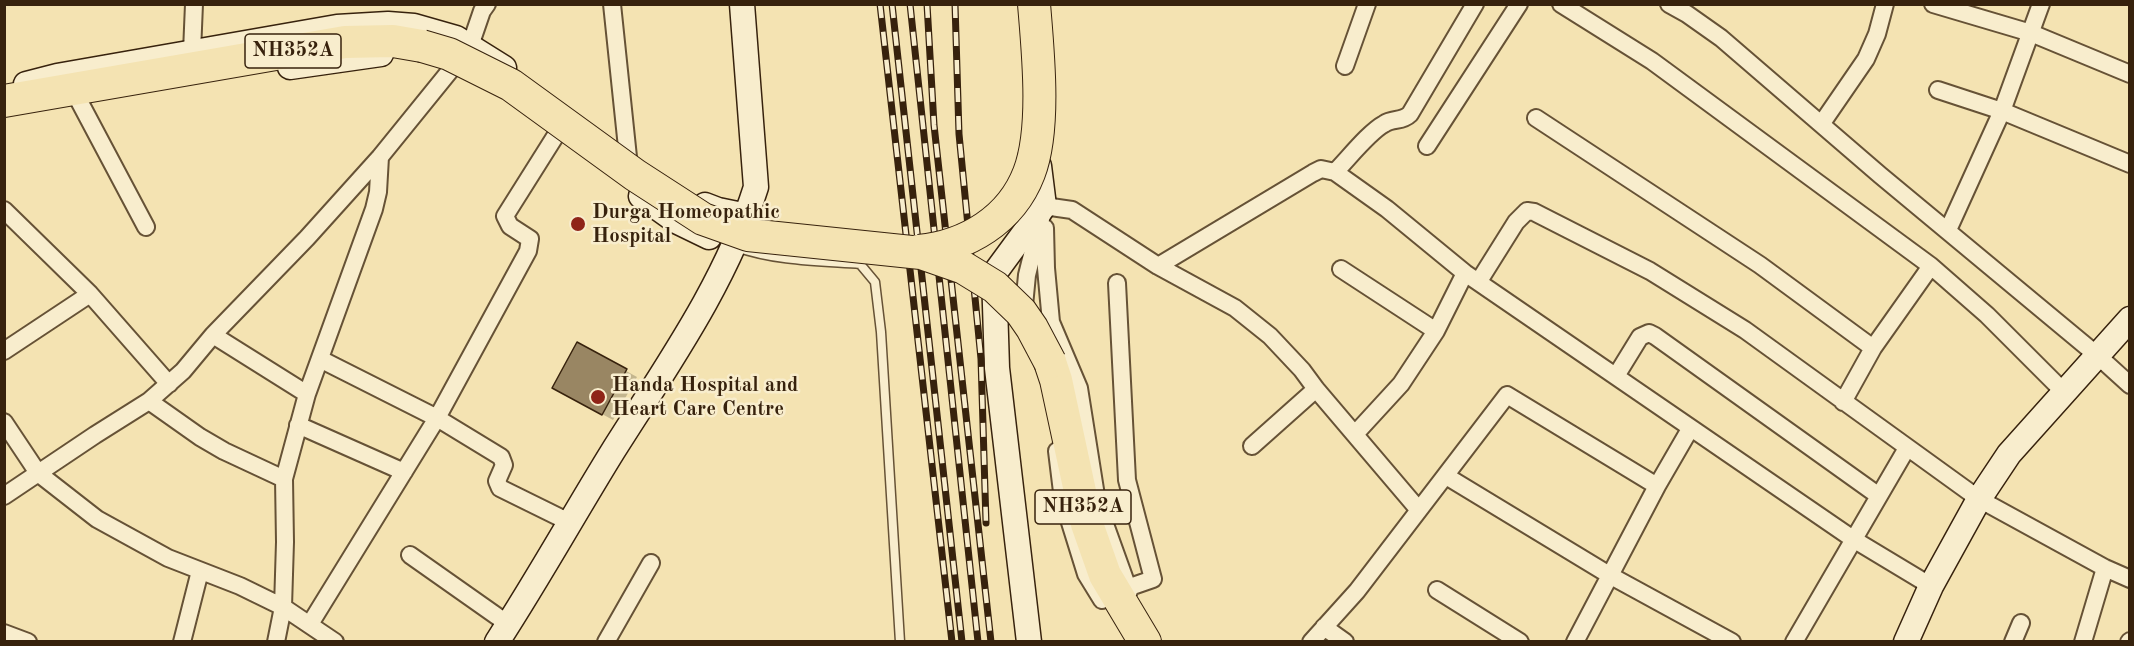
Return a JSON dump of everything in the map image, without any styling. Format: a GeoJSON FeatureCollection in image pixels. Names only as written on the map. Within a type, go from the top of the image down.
{"type":"FeatureCollection","features":[{"type":"Feature","properties":{"kind":"highway"},"geometry":{"type":"LineString","coordinates":[[906,252],[950,246],[981,231],[1006,210],[1024,185],[1030,171],[1037,135],[1040,66],[1034,4]]}},
{"type":"Feature","properties":{"kind":"highway","name":"NH352A"},"geometry":{"type":"LineString","coordinates":[[8,101],[345,42],[393,41],[449,54],[511,85],[635,175],[703,219],[725,228],[768,238],[921,253],[947,261],[980,277],[1008,299],[1042,344],[1056,380],[1087,524],[1101,565],[1124,609],[1145,642]]}},
{"type":"Feature","properties":{"kind":"street"},"geometry":{"type":"LineString","coordinates":[[192,52],[194,4]]}},
{"type":"Feature","properties":{"kind":"street"},"geometry":{"type":"LineString","coordinates":[[4,496],[149,402],[170,384],[380,157],[470,46],[483,11],[488,4]]}},
{"type":"Feature","properties":{"kind":"street"},"geometry":{"type":"LineString","coordinates":[[612,4],[628,157]]}},
{"type":"Feature","properties":{"kind":"street"},"geometry":{"type":"LineString","coordinates":[[410,555],[503,633],[668,364],[719,277],[747,216],[756,187],[742,4]]}},
{"type":"Feature","properties":{"kind":"street"},"geometry":{"type":"LineString","coordinates":[[1021,4],[1025,67],[1023,142],[1039,166],[1044,206],[1051,322],[1079,388],[1096,502],[1127,588],[1161,642]]}},
{"type":"Feature","properties":{"kind":"street"},"geometry":{"type":"LineString","coordinates":[[1039,166],[1053,141],[1052,70],[1047,4]]}},
{"type":"Feature","properties":{"kind":"street"},"geometry":{"type":"LineString","coordinates":[[1345,66],[1367,4]]}},
{"type":"Feature","properties":{"kind":"street"},"geometry":{"type":"LineString","coordinates":[[1335,172],[1381,125],[1401,121],[1410,114],[1475,4]]}},
{"type":"Feature","properties":{"kind":"street"},"geometry":{"type":"LineString","coordinates":[[1427,146],[1519,4]]}},
{"type":"Feature","properties":{"kind":"street"},"geometry":{"type":"LineString","coordinates":[[1561,4],[1652,61],[1931,266],[1987,315],[2065,393]]}},
{"type":"Feature","properties":{"kind":"street"},"geometry":{"type":"LineString","coordinates":[[1669,4],[1721,38],[2130,385]]}},
{"type":"Feature","properties":{"kind":"street"},"geometry":{"type":"LineString","coordinates":[[1822,123],[1866,59],[1877,34],[1885,4]]}},
{"type":"Feature","properties":{"kind":"street"},"geometry":{"type":"LineString","coordinates":[[1933,4],[2031,33],[2130,74]]}},
{"type":"Feature","properties":{"kind":"street"},"geometry":{"type":"LineString","coordinates":[[1947,230],[2002,111],[2041,4]]}},
{"type":"Feature","properties":{"kind":"street"},"geometry":{"type":"LineString","coordinates":[[8,101],[24,85],[57,76],[337,27],[388,24],[414,26],[434,31],[470,46],[672,189],[718,210],[747,216]]}},
{"type":"Feature","properties":{"kind":"street"},"geometry":{"type":"LineString","coordinates":[[8,101],[29,104],[374,54],[423,59],[452,69],[492,90],[676,221],[733,246]]}},
{"type":"Feature","properties":{"kind":"street"},"geometry":{"type":"LineString","coordinates":[[1938,90],[2002,111],[2130,164]]}},
{"type":"Feature","properties":{"kind":"street"},"geometry":{"type":"LineString","coordinates":[[78,97],[146,227]]}},
{"type":"Feature","properties":{"kind":"street"},"geometry":{"type":"LineString","coordinates":[[1536,118],[1760,265],[1873,348]]}},
{"type":"Feature","properties":{"kind":"street"},"geometry":{"type":"LineString","coordinates":[[310,624],[437,418],[528,251],[530,239],[510,226],[505,216],[556,135]]}},
{"type":"Feature","properties":{"kind":"street"},"geometry":{"type":"LineString","coordinates":[[276,642],[283,608],[284,479],[307,394],[374,209],[378,192],[380,157]]}},
{"type":"Feature","properties":{"kind":"street"},"geometry":{"type":"LineString","coordinates":[[1158,266],[1313,173],[1321,169],[1335,172],[1387,209],[1472,277],[1690,429],[1853,539],[1931,586]]}},
{"type":"Feature","properties":{"kind":"street"},"geometry":{"type":"LineString","coordinates":[[1044,206],[1072,210],[1158,266],[1252,320],[1287,352],[1418,508]]}},
{"type":"Feature","properties":{"kind":"street"},"geometry":{"type":"LineString","coordinates":[[1029,642],[997,368],[994,274],[1044,206]]}},
{"type":"Feature","properties":{"kind":"street"},"geometry":{"type":"LineString","coordinates":[[1044,206],[1027,275],[1022,324],[1051,410],[1063,500],[1086,573],[1129,642]]}},
{"type":"Feature","properties":{"kind":"street"},"geometry":{"type":"LineString","coordinates":[[4,210],[90,294],[170,384]]}},
{"type":"Feature","properties":{"kind":"street"},"geometry":{"type":"LineString","coordinates":[[1356,433],[1401,384],[1472,277],[1516,222],[1527,212],[1534,212],[1650,271],[1745,330],[1979,500],[2105,568],[2130,579]]}},
{"type":"Feature","properties":{"kind":"street"},"geometry":{"type":"LineString","coordinates":[[1843,402],[1873,348],[1931,266]]}},
{"type":"Feature","properties":{"kind":"street"},"geometry":{"type":"LineString","coordinates":[[1341,269],[1437,331]]}},
{"type":"Feature","properties":{"kind":"street"},"geometry":{"type":"LineString","coordinates":[[1117,283],[1127,480],[1153,579],[1127,588]]}},
{"type":"Feature","properties":{"kind":"street"},"geometry":{"type":"LineString","coordinates":[[4,351],[90,294]]}},
{"type":"Feature","properties":{"kind":"street"},"geometry":{"type":"LineString","coordinates":[[1906,642],[1931,586],[1979,500],[2010,454],[2130,319]]}},
{"type":"Feature","properties":{"kind":"street"},"geometry":{"type":"LineString","coordinates":[[1616,376],[1640,337],[1649,333],[1879,496]]}},
{"type":"Feature","properties":{"kind":"street"},"geometry":{"type":"LineString","coordinates":[[213,336],[307,394]]}},
{"type":"Feature","properties":{"kind":"street"},"geometry":{"type":"LineString","coordinates":[[320,359],[437,418],[501,457],[504,465],[497,481],[500,488],[569,522]]}},
{"type":"Feature","properties":{"kind":"street"},"geometry":{"type":"LineString","coordinates":[[1252,446],[1316,389]]}},
{"type":"Feature","properties":{"kind":"street"},"geometry":{"type":"LineString","coordinates":[[1311,642],[1357,591],[1418,508],[1446,476],[1507,395],[1657,486]]}},
{"type":"Feature","properties":{"kind":"street"},"geometry":{"type":"LineString","coordinates":[[149,402],[224,451],[284,479]]}},
{"type":"Feature","properties":{"kind":"street"},"geometry":{"type":"LineString","coordinates":[[4,422],[38,473],[97,519],[168,558],[240,586],[283,608],[335,642]]}},
{"type":"Feature","properties":{"kind":"street"},"geometry":{"type":"LineString","coordinates":[[298,425],[404,472]]}},
{"type":"Feature","properties":{"kind":"street"},"geometry":{"type":"LineString","coordinates":[[1575,642],[1657,486],[1690,429]]}},
{"type":"Feature","properties":{"kind":"street"},"geometry":{"type":"LineString","coordinates":[[1794,642],[1907,448]]}},
{"type":"Feature","properties":{"kind":"street"},"geometry":{"type":"LineString","coordinates":[[1446,476],[1611,576],[1732,642]]}},
{"type":"Feature","properties":{"kind":"street"},"geometry":{"type":"LineString","coordinates":[[606,642],[651,563]]}},
{"type":"Feature","properties":{"kind":"street"},"geometry":{"type":"LineString","coordinates":[[2083,642],[2105,568]]}},
{"type":"Feature","properties":{"kind":"street"},"geometry":{"type":"LineString","coordinates":[[182,642],[200,571]]}},
{"type":"Feature","properties":{"kind":"street"},"geometry":{"type":"LineString","coordinates":[[1437,590],[1520,642]]}},
{"type":"Feature","properties":{"kind":"street"},"geometry":{"type":"LineString","coordinates":[[2013,642],[2021,623]]}},
{"type":"Feature","properties":{"kind":"street"},"geometry":{"type":"LineString","coordinates":[[1324,627],[1345,642]]}},
{"type":"Feature","properties":{"kind":"street"},"geometry":{"type":"LineString","coordinates":[[4,633],[28,642]]}},
{"type":"Feature","properties":{"kind":"lane"},"geometry":{"type":"LineString","coordinates":[[733,246],[784,258],[860,264],[875,282],[881,332],[900,642]]}},
{"type":"Feature","properties":{"kind":"building"},"geometry":{"type":"Polygon","coordinates":[[[577,342],[627,369],[602,415],[552,388],[577,342]]]}},
{"type":"Feature","properties":{"kind":"railway"},"geometry":{"type":"LineString","coordinates":[[880,4],[952,642]]}},
{"type":"Feature","properties":{"kind":"railway"},"geometry":{"type":"LineString","coordinates":[[892,4],[962,642]]}},
{"type":"Feature","properties":{"kind":"railway"},"geometry":{"type":"LineString","coordinates":[[910,4],[978,642]]}},
{"type":"Feature","properties":{"kind":"railway"},"geometry":{"type":"LineString","coordinates":[[927,4],[934,125],[991,642]]}},
{"type":"Feature","properties":{"kind":"railway"},"geometry":{"type":"LineString","coordinates":[[955,4],[959,134],[981,359],[986,523]]}},
{"type":"Feature","properties":{"kind":"place","name":"Durga Homeopathic Hospital"},"geometry":{"type":"Point","coordinates":[578,224]}},
{"type":"Feature","properties":{"kind":"place","name":"Handa Hospital and Heart Care Centre"},"geometry":{"type":"Point","coordinates":[598,397]}}]}
